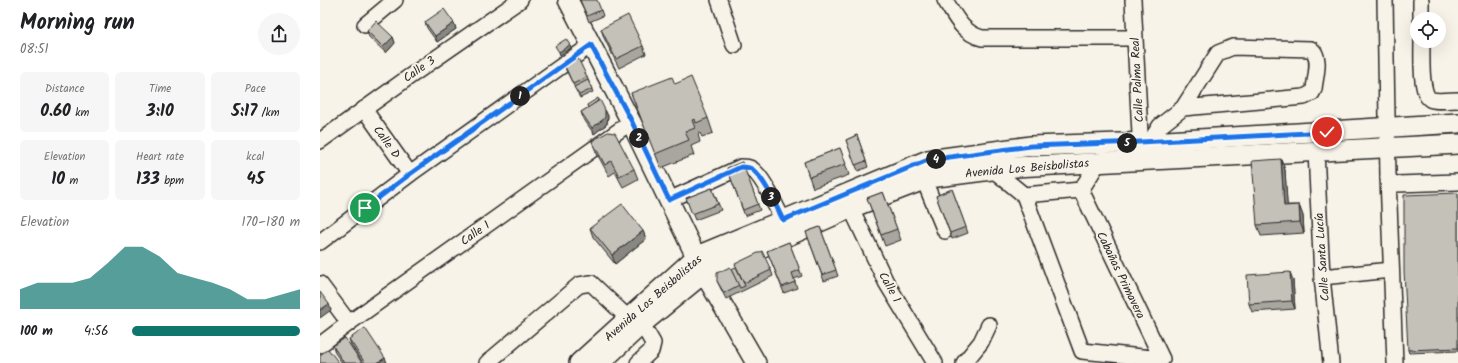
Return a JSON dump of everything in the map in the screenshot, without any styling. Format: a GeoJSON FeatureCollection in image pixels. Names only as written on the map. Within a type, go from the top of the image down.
{"type":"FeatureCollection","features":[{"type":"Feature","properties":{"kind":"main road"},"geometry":{"type":"LineString","coordinates":[[568,0],[632,122],[700,264],[745,346],[756,363]]}},
{"type":"Feature","properties":{"kind":"main road","name":"Avenida Los Beisbolistas"},"geometry":{"type":"LineString","coordinates":[[700,264],[924,180],[992,169],[1098,163],[1144,148],[1455,123]]}},
{"type":"Feature","properties":{"kind":"main road","name":"Avenida Los Beisbolistas"},"geometry":{"type":"LineString","coordinates":[[579,363],[635,321],[700,264],[783,220],[928,160],[1031,146],[1316,151],[1458,144]]}},
{"type":"Feature","properties":{"kind":"main road","name":"Avenida Los Beisbolistas"},"geometry":{"type":"LineString","coordinates":[[600,363],[635,321]]}},
{"type":"Feature","properties":{"kind":"street"},"geometry":{"type":"LineString","coordinates":[[365,25],[395,0]]}},
{"type":"Feature","properties":{"kind":"street","name":"Calle 3"},"geometry":{"type":"LineString","coordinates":[[320,141],[520,0]]}},
{"type":"Feature","properties":{"kind":"street"},"geometry":{"type":"LineString","coordinates":[[719,0],[734,45]]}},
{"type":"Feature","properties":{"kind":"street"},"geometry":{"type":"LineString","coordinates":[[945,0],[961,26],[969,33],[982,38],[1134,38]]}},
{"type":"Feature","properties":{"kind":"street","name":"Calle Palma Real"},"geometry":{"type":"LineString","coordinates":[[1132,0],[1144,148]]}},
{"type":"Feature","properties":{"kind":"street"},"geometry":{"type":"LineString","coordinates":[[1385,0],[1386,147],[1395,363]]}},
{"type":"Feature","properties":{"kind":"street"},"geometry":{"type":"LineString","coordinates":[[1421,0],[1421,12]]}},
{"type":"Feature","properties":{"kind":"street"},"geometry":{"type":"LineString","coordinates":[[320,242],[410,174],[591,45]]}},
{"type":"Feature","properties":{"kind":"street"},"geometry":{"type":"LineString","coordinates":[[1144,148],[1160,126],[1183,108],[1212,61],[1218,53],[1225,49],[1233,47],[1311,48],[1315,51],[1318,57],[1314,89],[1312,93],[1304,97],[1183,108]]}},
{"type":"Feature","properties":{"kind":"street"},"geometry":{"type":"LineString","coordinates":[[1422,48],[1423,88],[1426,96],[1434,100],[1455,100],[1455,123]]}},
{"type":"Feature","properties":{"kind":"street","name":"Calle D"},"geometry":{"type":"LineString","coordinates":[[364,109],[410,174]]}},
{"type":"Feature","properties":{"kind":"street","name":"Calle 1"},"geometry":{"type":"LineString","coordinates":[[320,345],[348,323],[632,122]]}},
{"type":"Feature","properties":{"kind":"street","name":"Calle Santa Lucía"},"geometry":{"type":"LineString","coordinates":[[1316,151],[1322,277],[1331,363]]}},
{"type":"Feature","properties":{"kind":"street"},"geometry":{"type":"LineString","coordinates":[[992,169],[1024,195],[1081,190],[1098,163]]}},
{"type":"Feature","properties":{"kind":"street"},"geometry":{"type":"LineString","coordinates":[[669,200],[741,167],[747,167],[753,170],[759,177],[783,220]]}},
{"type":"Feature","properties":{"kind":"street"},"geometry":{"type":"LineString","coordinates":[[1388,176],[1391,182],[1397,184],[1458,182]]}},
{"type":"Feature","properties":{"kind":"street"},"geometry":{"type":"LineString","coordinates":[[924,180],[945,231]]}},
{"type":"Feature","properties":{"kind":"street","name":"Cabañas Primavera"},"geometry":{"type":"LineString","coordinates":[[1024,195],[1083,357],[1162,361],[1081,190]]}},
{"type":"Feature","properties":{"kind":"street","name":"Calle 1"},"geometry":{"type":"LineString","coordinates":[[850,208],[886,282],[935,363]]}},
{"type":"Feature","properties":{"kind":"street"},"geometry":{"type":"LineString","coordinates":[[1322,277],[1391,270]]}},
{"type":"Feature","properties":{"kind":"street"},"geometry":{"type":"LineString","coordinates":[[487,363],[579,285],[591,283],[635,321],[653,343],[651,351],[638,363]]}},
{"type":"Feature","properties":{"kind":"street"},"geometry":{"type":"LineString","coordinates":[[320,284],[348,323]]}},
{"type":"Feature","properties":{"kind":"street"},"geometry":{"type":"LineString","coordinates":[[964,363],[981,342],[990,325]]}},
{"type":"Feature","properties":{"kind":"building"},"geometry":{"type":"Polygon","coordinates":[[[580,0],[597,0],[601,10],[587,16],[580,0]]]}},
{"type":"Feature","properties":{"kind":"building"},"geometry":{"type":"Polygon","coordinates":[[[444,9],[454,23],[435,36],[425,22],[444,9]]]}},
{"type":"Feature","properties":{"kind":"building"},"geometry":{"type":"Polygon","coordinates":[[[628,15],[643,46],[616,59],[601,29],[628,15]]]}},
{"type":"Feature","properties":{"kind":"building"},"geometry":{"type":"Polygon","coordinates":[[[376,21],[393,37],[383,47],[367,31],[376,21]]]}},
{"type":"Feature","properties":{"kind":"building"},"geometry":{"type":"Polygon","coordinates":[[[566,39],[570,45],[559,52],[555,46],[566,39]]]}},
{"type":"Feature","properties":{"kind":"building"},"geometry":{"type":"Polygon","coordinates":[[[577,56],[587,77],[573,84],[563,62],[577,56]]]}},
{"type":"Feature","properties":{"kind":"building"},"geometry":{"type":"Polygon","coordinates":[[[672,77],[675,84],[691,77],[708,118],[696,123],[695,119],[692,120],[695,128],[685,132],[689,140],[655,154],[631,93],[672,77]]]}},
{"type":"Feature","properties":{"kind":"building"},"geometry":{"type":"Polygon","coordinates":[[[588,80],[592,89],[579,95],[574,87],[588,80]]]}},
{"type":"Feature","properties":{"kind":"building"},"geometry":{"type":"Polygon","coordinates":[[[598,98],[599,100],[588,108],[587,105],[598,98]]]}},
{"type":"Feature","properties":{"kind":"building"},"geometry":{"type":"Polygon","coordinates":[[[600,100],[605,110],[605,118],[592,128],[581,112],[600,100]]]}},
{"type":"Feature","properties":{"kind":"building"},"geometry":{"type":"Polygon","coordinates":[[[608,132],[615,133],[634,169],[619,176],[611,161],[605,165],[592,141],[608,132]]]}},
{"type":"Feature","properties":{"kind":"building"},"geometry":{"type":"Polygon","coordinates":[[[857,135],[866,161],[855,165],[846,140],[857,135]]]}},
{"type":"Feature","properties":{"kind":"building"},"geometry":{"type":"Polygon","coordinates":[[[840,148],[846,164],[809,177],[804,162],[840,148]]]}},
{"type":"Feature","properties":{"kind":"building"},"geometry":{"type":"Polygon","coordinates":[[[1281,159],[1284,206],[1299,205],[1300,222],[1257,225],[1252,161],[1281,159]]]}},
{"type":"Feature","properties":{"kind":"building"},"geometry":{"type":"Polygon","coordinates":[[[742,162],[758,204],[743,210],[727,168],[742,162]]]}},
{"type":"Feature","properties":{"kind":"building"},"geometry":{"type":"Polygon","coordinates":[[[712,188],[718,204],[692,214],[686,198],[712,188]]]}},
{"type":"Feature","properties":{"kind":"building"},"geometry":{"type":"Polygon","coordinates":[[[952,189],[966,227],[950,233],[936,196],[952,189]]]}},
{"type":"Feature","properties":{"kind":"building"},"geometry":{"type":"Polygon","coordinates":[[[883,192],[897,229],[881,235],[867,198],[883,192]]]}},
{"type":"Feature","properties":{"kind":"building"},"geometry":{"type":"Polygon","coordinates":[[[1458,193],[1458,348],[1408,350],[1404,271],[1404,195],[1458,193]]]}},
{"type":"Feature","properties":{"kind":"building"},"geometry":{"type":"Polygon","coordinates":[[[622,204],[643,231],[612,255],[590,228],[622,204]]]}},
{"type":"Feature","properties":{"kind":"building"},"geometry":{"type":"Polygon","coordinates":[[[820,227],[836,270],[822,275],[806,232],[820,227]]]}},
{"type":"Feature","properties":{"kind":"building"},"geometry":{"type":"Polygon","coordinates":[[[789,242],[800,270],[792,273],[795,282],[782,287],[767,251],[789,242]]]}},
{"type":"Feature","properties":{"kind":"building"},"geometry":{"type":"Polygon","coordinates":[[[762,251],[771,270],[744,283],[735,264],[762,251]]]}},
{"type":"Feature","properties":{"kind":"building"},"geometry":{"type":"Polygon","coordinates":[[[730,267],[739,285],[724,293],[717,281],[717,273],[730,267]]]}},
{"type":"Feature","properties":{"kind":"building"},"geometry":{"type":"Polygon","coordinates":[[[736,267],[745,286],[740,288],[731,269],[736,267]]]}},
{"type":"Feature","properties":{"kind":"building"},"geometry":{"type":"Polygon","coordinates":[[[1290,272],[1292,301],[1249,304],[1247,275],[1290,272]]]}},
{"type":"Feature","properties":{"kind":"building"},"geometry":{"type":"Polygon","coordinates":[[[320,292],[329,304],[320,310],[320,292]]]}},
{"type":"Feature","properties":{"kind":"building"},"geometry":{"type":"Polygon","coordinates":[[[365,328],[385,358],[377,363],[365,363],[349,339],[365,328]]]}},
{"type":"Feature","properties":{"kind":"building"},"geometry":{"type":"Polygon","coordinates":[[[345,338],[362,363],[344,363],[333,346],[345,338]]]}},
{"type":"Feature","properties":{"kind":"building"},"geometry":{"type":"Polygon","coordinates":[[[328,349],[339,363],[320,363],[320,355],[328,349]]]}},
{"type":"Feature","properties":{"kind":"route"},"geometry":{"type":"LineString","coordinates":[[365,208],[410,174],[591,45],[632,122],[669,200],[741,167],[747,167],[753,170],[759,177],[783,220],[928,160],[1031,146],[1327,132]]}}]}
